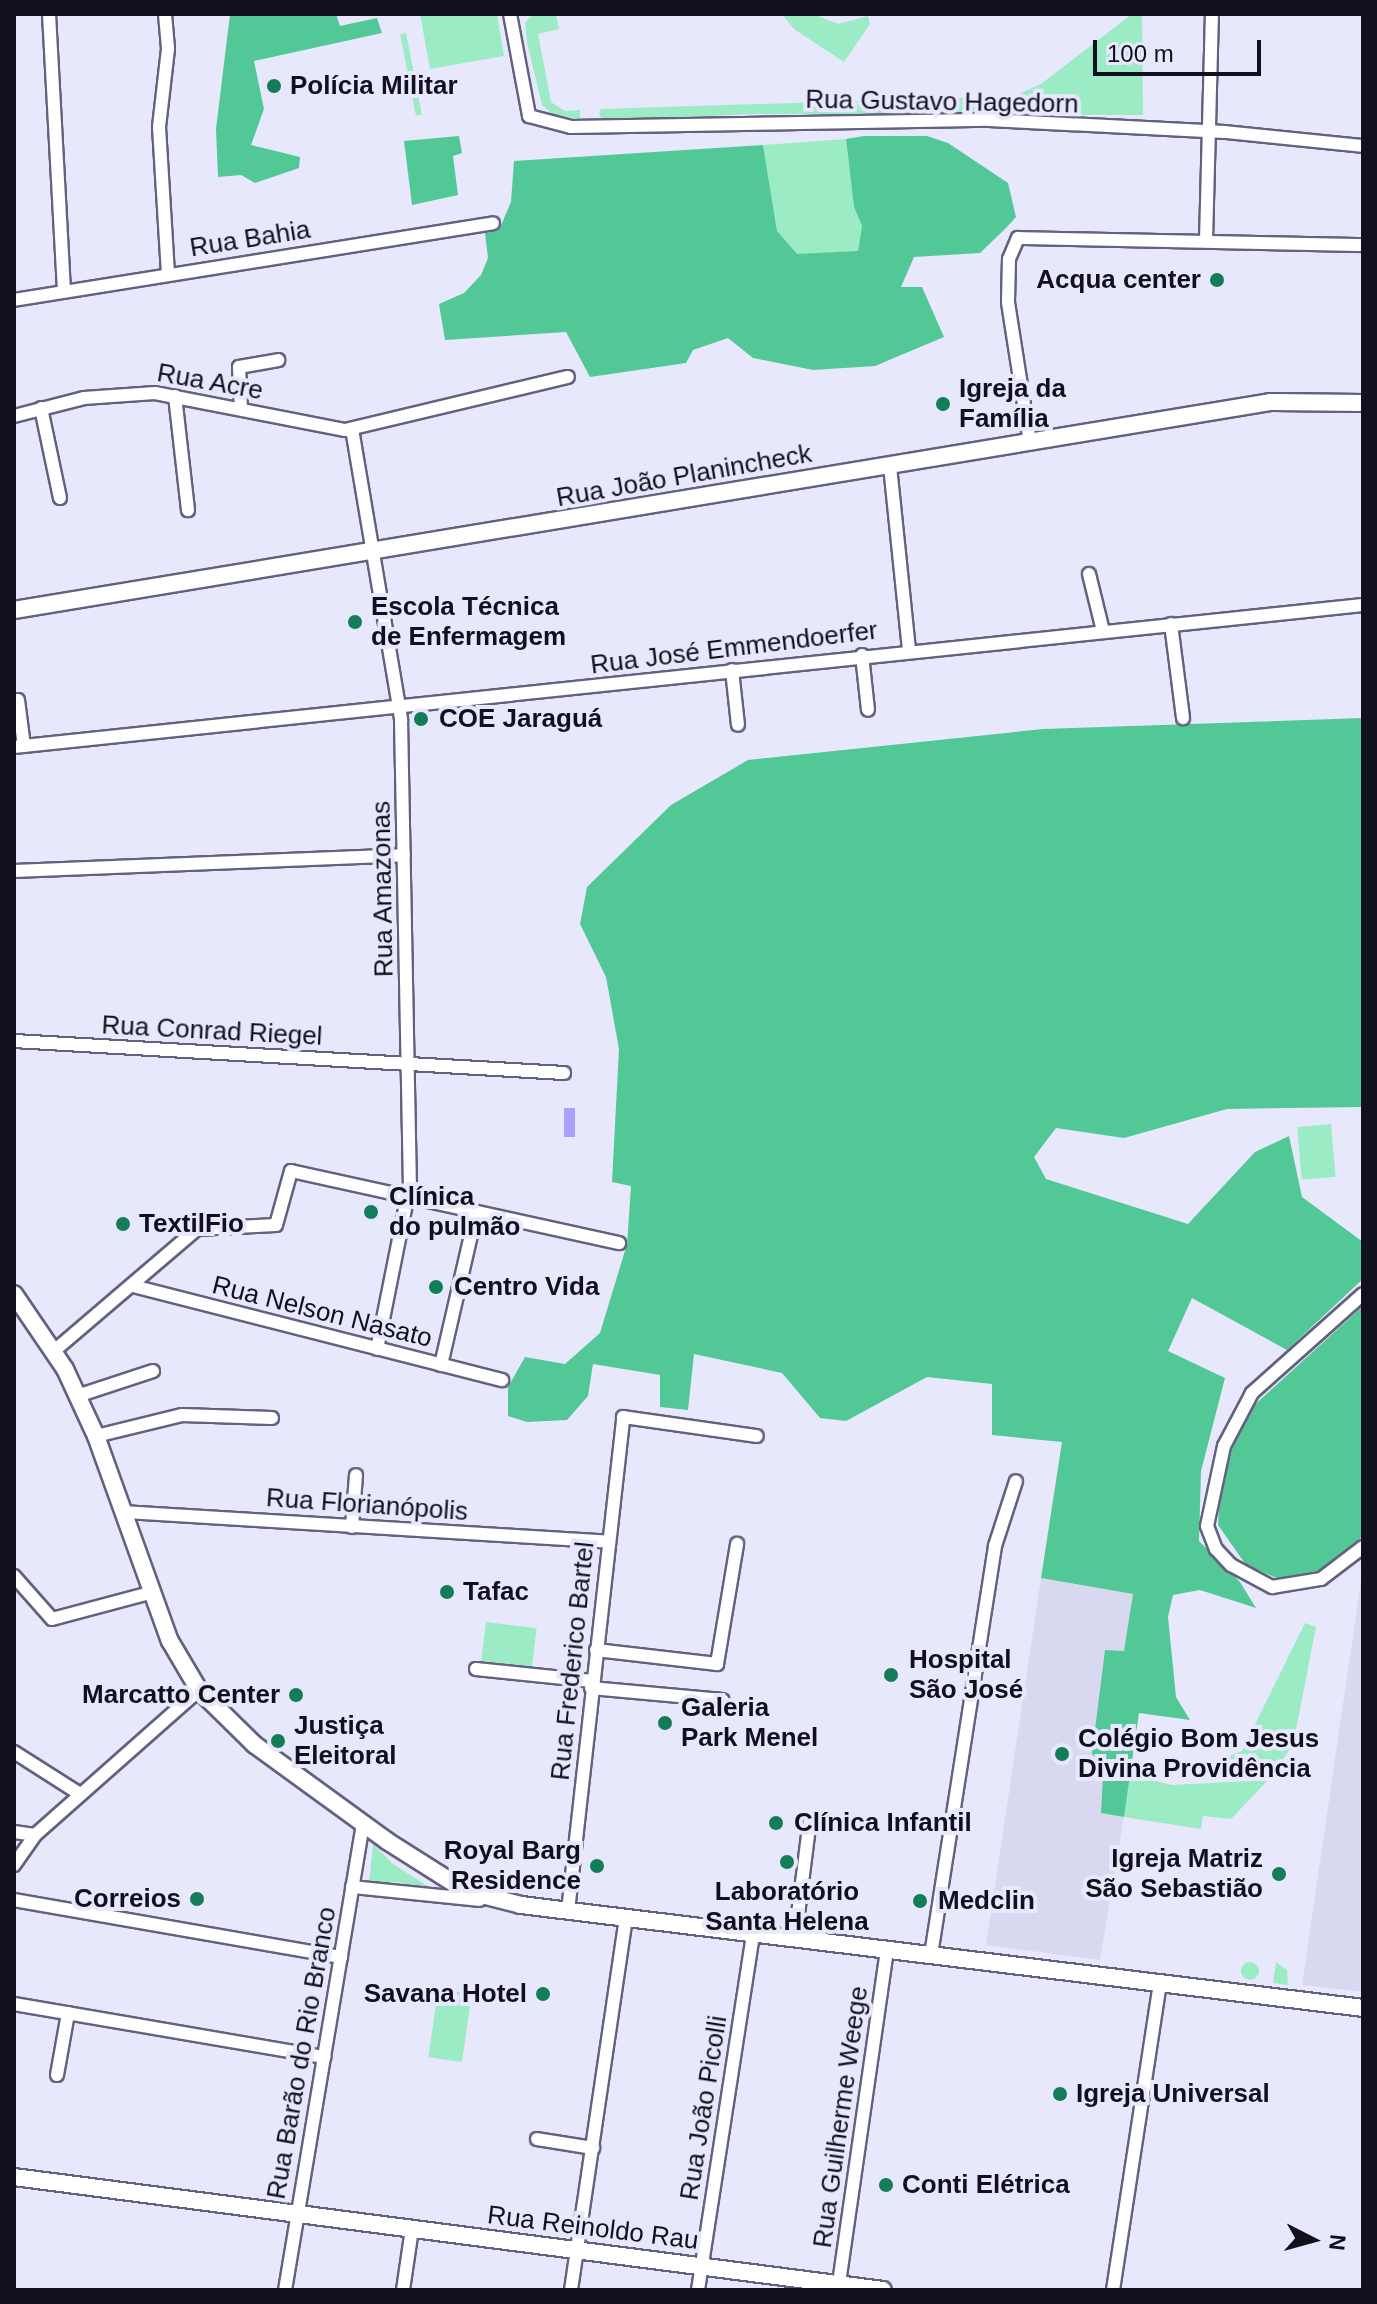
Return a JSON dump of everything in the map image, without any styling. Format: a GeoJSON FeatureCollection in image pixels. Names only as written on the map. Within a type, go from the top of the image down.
{"type":"FeatureCollection","features":[{"type":"Feature","properties":{"kind":"main road","name":"Rua João Planincheck"},"geometry":{"type":"LineString","coordinates":[[14,610],[375,553],[1270,402],[1363,403]]}},
{"type":"Feature","properties":{"kind":"main road"},"geometry":{"type":"LineString","coordinates":[[14,1294],[54,1351],[96,1436],[150,1593],[199,1690],[255,1745],[433,1873],[498,1901],[1363,2008]]}},
{"type":"Feature","properties":{"kind":"main road","name":"Rua Reinoldo Rau"},"geometry":{"type":"LineString","coordinates":[[14,2177],[702,2266],[838,2287],[883,2290]]}},
{"type":"Feature","properties":{"kind":"street"},"geometry":{"type":"LineString","coordinates":[[49,14],[64,291]]}},
{"type":"Feature","properties":{"kind":"street"},"geometry":{"type":"LineString","coordinates":[[165,14],[168,49],[159,127],[168,274]]}},
{"type":"Feature","properties":{"kind":"street","name":"Rua Gustavo Hagedorn"},"geometry":{"type":"LineString","coordinates":[[510,14],[529,116],[596,129],[929,119],[1208,131],[1363,146]]}},
{"type":"Feature","properties":{"kind":"street"},"geometry":{"type":"LineString","coordinates":[[1206,241],[1212,14]]}},
{"type":"Feature","properties":{"kind":"street","name":"Rua Bahia"},"geometry":{"type":"LineString","coordinates":[[14,300],[493,223]]}},
{"type":"Feature","properties":{"kind":"street"},"geometry":{"type":"LineString","coordinates":[[1030,443],[1010,329],[1014,241],[1031,236],[1363,245]]}},
{"type":"Feature","properties":{"kind":"street"},"geometry":{"type":"LineString","coordinates":[[241,409],[239,367],[278,360]]}},
{"type":"Feature","properties":{"kind":"street"},"geometry":{"type":"LineString","coordinates":[[352,429],[568,377]]}},
{"type":"Feature","properties":{"kind":"street","name":"Rua Acre"},"geometry":{"type":"LineString","coordinates":[[14,416],[109,394],[175,396],[352,429]]}},
{"type":"Feature","properties":{"kind":"street"},"geometry":{"type":"LineString","coordinates":[[175,396],[188,510]]}},
{"type":"Feature","properties":{"kind":"street"},"geometry":{"type":"LineString","coordinates":[[41,408],[60,498]]}},
{"type":"Feature","properties":{"kind":"street","name":"Rua Amazonas"},"geometry":{"type":"LineString","coordinates":[[352,429],[400,708],[404,855],[409,1199],[377,1349]]}},
{"type":"Feature","properties":{"kind":"street"},"geometry":{"type":"LineString","coordinates":[[890,466],[909,650]]}},
{"type":"Feature","properties":{"kind":"street"},"geometry":{"type":"LineString","coordinates":[[1089,574],[1103,631]]}},
{"type":"Feature","properties":{"kind":"street","name":"Rua José Emmendoerfer"},"geometry":{"type":"LineString","coordinates":[[19,747],[400,708],[909,650],[1363,605]]}},
{"type":"Feature","properties":{"kind":"street"},"geometry":{"type":"LineString","coordinates":[[1171,624],[1183,718]]}},
{"type":"Feature","properties":{"kind":"street"},"geometry":{"type":"LineString","coordinates":[[862,655],[868,710]]}},
{"type":"Feature","properties":{"kind":"street"},"geometry":{"type":"LineString","coordinates":[[732,670],[738,725]]}},
{"type":"Feature","properties":{"kind":"street"},"geometry":{"type":"LineString","coordinates":[[18,700],[19,747]]}},
{"type":"Feature","properties":{"kind":"street"},"geometry":{"type":"LineString","coordinates":[[14,871],[404,855]]}},
{"type":"Feature","properties":{"kind":"street","name":"Rua Conrad Riegel"},"geometry":{"type":"LineString","coordinates":[[14,1041],[564,1073]]}},
{"type":"Feature","properties":{"kind":"street"},"geometry":{"type":"LineString","coordinates":[[54,1351],[197,1229],[276,1225],[291,1171],[619,1243]]}},
{"type":"Feature","properties":{"kind":"street"},"geometry":{"type":"LineString","coordinates":[[441,1365],[476,1213]]}},
{"type":"Feature","properties":{"kind":"street","name":"Rua Nelson Nasato"},"geometry":{"type":"LineString","coordinates":[[133,1286],[502,1380]]}},
{"type":"Feature","properties":{"kind":"street"},"geometry":{"type":"LineString","coordinates":[[1363,1294],[1252,1393],[1224,1446],[1207,1526],[1216,1549],[1231,1565],[1272,1587],[1321,1579],[1363,1547]]}},
{"type":"Feature","properties":{"kind":"street"},"geometry":{"type":"LineString","coordinates":[[77,1396],[153,1371]]}},
{"type":"Feature","properties":{"kind":"street"},"geometry":{"type":"LineString","coordinates":[[96,1436],[182,1415],[272,1418]]}},
{"type":"Feature","properties":{"kind":"street","name":"Rua Frederico Bartel"},"geometry":{"type":"LineString","coordinates":[[568,1911],[623,1417],[757,1436]]}},
{"type":"Feature","properties":{"kind":"street"},"geometry":{"type":"LineString","coordinates":[[352,1527],[356,1475]]}},
{"type":"Feature","properties":{"kind":"street"},"geometry":{"type":"LineString","coordinates":[[931,1955],[995,1546],[1016,1481]]}},
{"type":"Feature","properties":{"kind":"street","name":"Rua Florianópolis"},"geometry":{"type":"LineString","coordinates":[[124,1512],[608,1542]]}},
{"type":"Feature","properties":{"kind":"street"},"geometry":{"type":"LineString","coordinates":[[596,1650],[717,1664],[737,1544]]}},
{"type":"Feature","properties":{"kind":"street"},"geometry":{"type":"LineString","coordinates":[[14,1576],[52,1619],[150,1593]]}},
{"type":"Feature","properties":{"kind":"street"},"geometry":{"type":"LineString","coordinates":[[476,1669],[722,1700]]}},
{"type":"Feature","properties":{"kind":"street"},"geometry":{"type":"LineString","coordinates":[[14,1865],[35,1835],[199,1690]]}},
{"type":"Feature","properties":{"kind":"street"},"geometry":{"type":"LineString","coordinates":[[14,1752],[80,1794]]}},
{"type":"Feature","properties":{"kind":"street"},"geometry":{"type":"LineString","coordinates":[[795,1938],[810,1820]]}},
{"type":"Feature","properties":{"kind":"street","name":"Rua Barão do Rio Branco"},"geometry":{"type":"LineString","coordinates":[[285,2290],[363,1823]]}},
{"type":"Feature","properties":{"kind":"street"},"geometry":{"type":"LineString","coordinates":[[14,1832],[35,1835]]}},
{"type":"Feature","properties":{"kind":"street"},"geometry":{"type":"LineString","coordinates":[[352,1887],[498,1901]]}},
{"type":"Feature","properties":{"kind":"street"},"geometry":{"type":"LineString","coordinates":[[14,1900],[341,1957]]}},
{"type":"Feature","properties":{"kind":"street"},"geometry":{"type":"LineString","coordinates":[[571,2290],[626,1918]]}},
{"type":"Feature","properties":{"kind":"street","name":"Rua João Picolli"},"geometry":{"type":"LineString","coordinates":[[698,2290],[753,1933]]}},
{"type":"Feature","properties":{"kind":"street","name":"Rua Guilherme Weege"},"geometry":{"type":"LineString","coordinates":[[838,2287],[887,1950]]}},
{"type":"Feature","properties":{"kind":"street"},"geometry":{"type":"LineString","coordinates":[[1113,2290],[1160,1983]]}},
{"type":"Feature","properties":{"kind":"street"},"geometry":{"type":"LineString","coordinates":[[14,2004],[325,2057]]}},
{"type":"Feature","properties":{"kind":"street"},"geometry":{"type":"LineString","coordinates":[[57,2075],[68,2013]]}},
{"type":"Feature","properties":{"kind":"street"},"geometry":{"type":"LineString","coordinates":[[537,2139],[593,2148]]}},
{"type":"Feature","properties":{"kind":"street"},"geometry":{"type":"LineString","coordinates":[[403,2290],[412,2229]]}},
{"type":"Feature","properties":{"kind":"shaded area"},"geometry":{"type":"Polygon","coordinates":[[[564,1108],[575,1108],[575,1137],[564,1137],[564,1108]]]}},
{"type":"Feature","properties":{"kind":"shaded area"},"geometry":{"type":"Polygon","coordinates":[[[1363,1567],[1363,1992],[1302,1985],[1363,1567]]]}},
{"type":"Feature","properties":{"kind":"shaded area","name":"Colégio Bom Jesus Divina Providência"},"geometry":{"type":"Polygon","coordinates":[[[1041,1578],[1133,1594],[1102,1813],[1124,1817],[1100,1960],[986,1945],[1041,1578]]]}},
{"type":"Feature","properties":{"kind":"green space"},"geometry":{"type":"Polygon","coordinates":[[[230,14],[336,14],[340,26],[377,18],[382,33],[254,61],[264,109],[251,145],[300,157],[299,168],[255,183],[241,175],[218,177],[216,129],[230,14]]]}},
{"type":"Feature","properties":{"kind":"green space"},"geometry":{"type":"Polygon","coordinates":[[[420,14],[497,14],[504,56],[430,69],[420,14]]]}},
{"type":"Feature","properties":{"kind":"green space"},"geometry":{"type":"Polygon","coordinates":[[[533,14],[556,14],[559,29],[538,34],[551,102],[565,111],[580,110],[580,119],[553,114],[542,105],[525,23],[533,14]]]}},
{"type":"Feature","properties":{"kind":"green space"},"geometry":{"type":"Polygon","coordinates":[[[782,14],[813,14],[838,24],[868,16],[870,24],[844,62],[794,29],[782,14]]]}},
{"type":"Feature","properties":{"kind":"green space"},"geometry":{"type":"Polygon","coordinates":[[[1132,14],[1142,14],[1143,115],[758,114],[603,120],[599,114],[601,109],[1014,96],[1041,84],[1132,14]]]}},
{"type":"Feature","properties":{"kind":"green space"},"geometry":{"type":"Polygon","coordinates":[[[406,33],[422,114],[416,116],[400,34],[406,33]]]}},
{"type":"Feature","properties":{"kind":"green space"},"geometry":{"type":"Polygon","coordinates":[[[459,136],[462,153],[453,156],[458,195],[412,205],[404,141],[459,136]]]}},
{"type":"Feature","properties":{"kind":"green space"},"geometry":{"type":"Polygon","coordinates":[[[927,136],[948,143],[1008,183],[1016,217],[1006,228],[980,253],[914,257],[901,287],[922,287],[944,337],[875,366],[813,370],[753,358],[728,338],[693,350],[686,363],[590,377],[566,332],[445,340],[439,304],[464,293],[481,275],[488,258],[485,233],[499,230],[511,202],[514,161],[763,145],[777,231],[797,254],[858,251],[862,226],[854,207],[846,139],[927,136]]]}},
{"type":"Feature","properties":{"kind":"green space"},"geometry":{"type":"Polygon","coordinates":[[[846,139],[854,207],[862,226],[858,251],[797,255],[777,231],[763,145],[846,139]]]}},
{"type":"Feature","properties":{"kind":"green space"},"geometry":{"type":"Polygon","coordinates":[[[1363,718],[1363,1107],[1227,1109],[1124,1138],[1056,1128],[1034,1157],[1046,1179],[1188,1224],[1255,1152],[1289,1136],[1302,1197],[1363,1242],[1363,1279],[1287,1350],[1192,1298],[1168,1351],[1225,1378],[1201,1471],[1199,1541],[1240,1582],[1256,1608],[1200,1590],[1173,1595],[1168,1617],[1176,1697],[1190,1720],[1139,1713],[1124,1817],[1101,1813],[1103,1775],[1092,1753],[1105,1650],[1124,1651],[1133,1594],[1041,1578],[1062,1442],[992,1435],[992,1384],[927,1377],[846,1421],[820,1418],[782,1373],[694,1354],[688,1410],[660,1407],[660,1375],[593,1364],[588,1396],[567,1420],[527,1422],[508,1416],[508,1387],[525,1357],[565,1364],[600,1333],[627,1244],[631,1186],[612,1182],[619,1049],[606,977],[580,924],[587,887],[671,805],[748,760],[1043,729],[1363,718]]]}},
{"type":"Feature","properties":{"kind":"green space"},"geometry":{"type":"Polygon","coordinates":[[[1331,1124],[1336,1177],[1302,1180],[1297,1127],[1331,1124]]]}},
{"type":"Feature","properties":{"kind":"green space"},"geometry":{"type":"Polygon","coordinates":[[[1363,1306],[1363,1536],[1323,1569],[1286,1582],[1246,1565],[1218,1525],[1221,1473],[1250,1409],[1363,1306]]]}},
{"type":"Feature","properties":{"kind":"green space"},"geometry":{"type":"Polygon","coordinates":[[[486,1622],[537,1628],[532,1667],[481,1661],[486,1622]]]}},
{"type":"Feature","properties":{"kind":"green space"},"geometry":{"type":"Polygon","coordinates":[[[1305,1623],[1316,1627],[1293,1745],[1277,1767],[1222,1769],[1214,1762],[1242,1751],[1305,1623]]]}},
{"type":"Feature","properties":{"kind":"green space"},"geometry":{"type":"Polygon","coordinates":[[[1130,1775],[1172,1785],[1268,1780],[1231,1819],[1203,1816],[1201,1829],[1124,1817],[1130,1775]]]}},
{"type":"Feature","properties":{"kind":"green space"},"geometry":{"type":"Polygon","coordinates":[[[373,1844],[393,1864],[437,1892],[398,1882],[369,1883],[373,1844]]]}},
{"type":"Feature","properties":{"kind":"green space"},"geometry":{"type":"Polygon","coordinates":[[[1246,1962],[1254,1962],[1259,1971],[1257,1978],[1246,1980],[1241,1975],[1241,1967],[1246,1962]]]}},
{"type":"Feature","properties":{"kind":"green space"},"geometry":{"type":"Polygon","coordinates":[[[1276,1962],[1287,1970],[1288,1985],[1273,1983],[1276,1962]]]}},
{"type":"Feature","properties":{"kind":"green space"},"geometry":{"type":"Polygon","coordinates":[[[438,1989],[472,1994],[462,2062],[428,2057],[438,1989]]]}},
{"type":"Feature","properties":{"kind":"place","name":"Polícia Militar"},"geometry":{"type":"Point","coordinates":[274,86]}},
{"type":"Feature","properties":{"kind":"place","name":"Acqua center"},"geometry":{"type":"Point","coordinates":[1217,280]}},
{"type":"Feature","properties":{"kind":"place","name":"Igreja da Família"},"geometry":{"type":"Point","coordinates":[943,404]}},
{"type":"Feature","properties":{"kind":"place","name":"Escola Técnica de Enfermagem"},"geometry":{"type":"Point","coordinates":[355,622]}},
{"type":"Feature","properties":{"kind":"place","name":"COE Jaraguá"},"geometry":{"type":"Point","coordinates":[421,719]}},
{"type":"Feature","properties":{"kind":"place","name":"Clínica do pulmão"},"geometry":{"type":"Point","coordinates":[371,1212]}},
{"type":"Feature","properties":{"kind":"place","name":"TextilFio"},"geometry":{"type":"Point","coordinates":[123,1224]}},
{"type":"Feature","properties":{"kind":"place","name":"Centro Vida"},"geometry":{"type":"Point","coordinates":[436,1287]}},
{"type":"Feature","properties":{"kind":"place","name":"Tafac"},"geometry":{"type":"Point","coordinates":[447,1592]}},
{"type":"Feature","properties":{"kind":"place","name":"Hospital São José"},"geometry":{"type":"Point","coordinates":[891,1675]}},
{"type":"Feature","properties":{"kind":"place","name":"Marcatto Center"},"geometry":{"type":"Point","coordinates":[296,1695]}},
{"type":"Feature","properties":{"kind":"place","name":"Galeria Park Menel"},"geometry":{"type":"Point","coordinates":[665,1723]}},
{"type":"Feature","properties":{"kind":"place","name":"Justiça Eleitoral"},"geometry":{"type":"Point","coordinates":[278,1741]}},
{"type":"Feature","properties":{"kind":"place","name":"Colégio Bom Jesus Divina Providência"},"geometry":{"type":"Point","coordinates":[1062,1754]}},
{"type":"Feature","properties":{"kind":"place","name":"Clínica Infantil"},"geometry":{"type":"Point","coordinates":[776,1823]}},
{"type":"Feature","properties":{"kind":"place","name":"Laboratório Santa Helena"},"geometry":{"type":"Point","coordinates":[787,1862]}},
{"type":"Feature","properties":{"kind":"place","name":"Royal Barg Residence"},"geometry":{"type":"Point","coordinates":[597,1866]}},
{"type":"Feature","properties":{"kind":"place","name":"Igreja Matriz São Sebastião"},"geometry":{"type":"Point","coordinates":[1279,1874]}},
{"type":"Feature","properties":{"kind":"place","name":"Correios"},"geometry":{"type":"Point","coordinates":[197,1899]}},
{"type":"Feature","properties":{"kind":"place","name":"Medclin"},"geometry":{"type":"Point","coordinates":[920,1901]}},
{"type":"Feature","properties":{"kind":"place","name":"Savana Hotel"},"geometry":{"type":"Point","coordinates":[543,1994]}},
{"type":"Feature","properties":{"kind":"place","name":"Igreja Universal"},"geometry":{"type":"Point","coordinates":[1060,2094]}},
{"type":"Feature","properties":{"kind":"place","name":"Conti Elétrica"},"geometry":{"type":"Point","coordinates":[886,2185]}}]}
